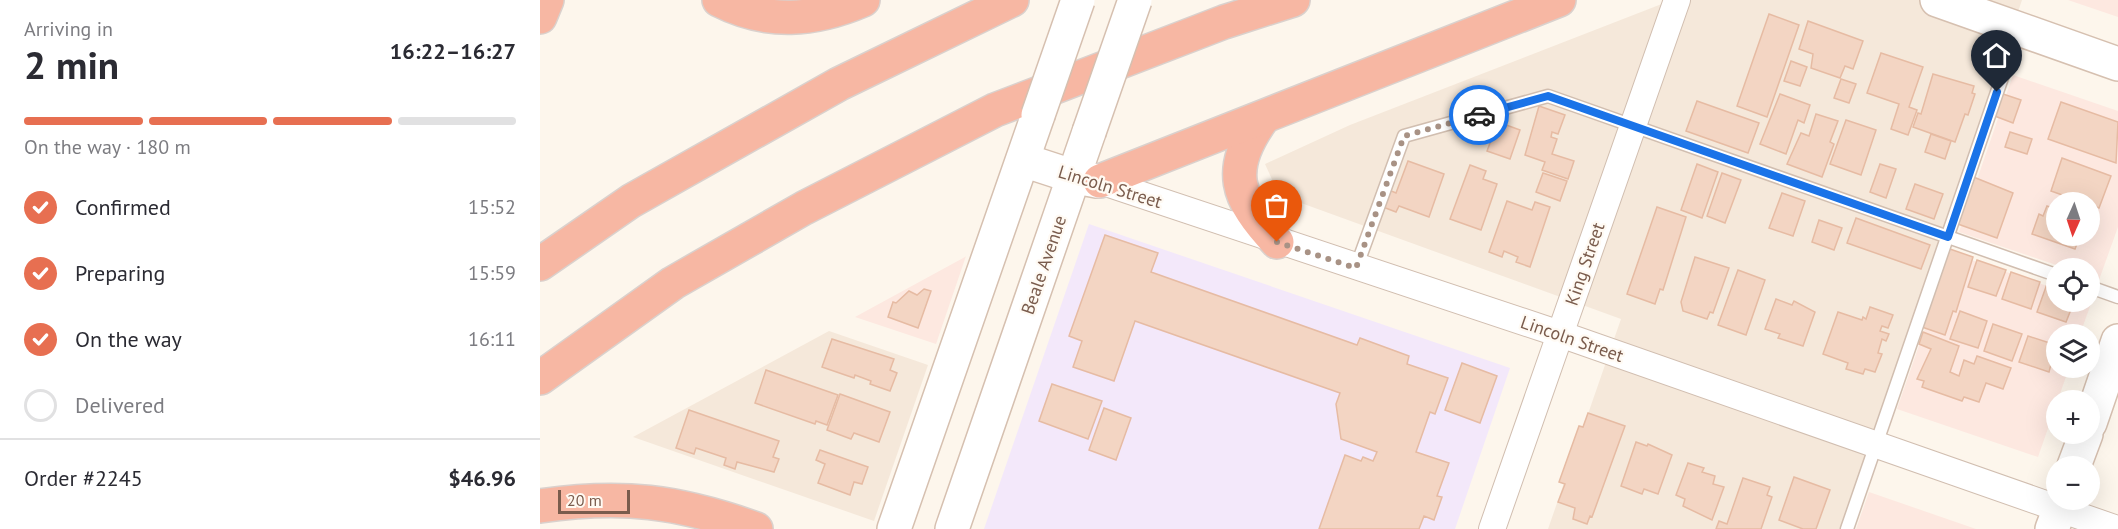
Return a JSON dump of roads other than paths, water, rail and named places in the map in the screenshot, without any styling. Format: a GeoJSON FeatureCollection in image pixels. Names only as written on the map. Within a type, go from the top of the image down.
{"type":"FeatureCollection","features":[{"type":"Feature","properties":{"kind":"highway"},"geometry":{"type":"LineString","coordinates":[[540,17],[547,0]]}},
{"type":"Feature","properties":{"kind":"highway"},"geometry":{"type":"LineString","coordinates":[[719,0],[759,16],[795,18],[840,9],[863,0]]}},
{"type":"Feature","properties":{"kind":"highway"},"geometry":{"type":"LineString","coordinates":[[540,264],[631,201],[829,90],[1012,0]]}},
{"type":"Feature","properties":{"kind":"highway"},"geometry":{"type":"LineString","coordinates":[[540,378],[674,283],[804,208],[985,115],[1224,22],[1293,0]]}},
{"type":"Feature","properties":{"kind":"highway"},"geometry":{"type":"LineString","coordinates":[[1088,179],[1263,118],[1559,0]]}},
{"type":"Feature","properties":{"kind":"highway"},"geometry":{"type":"LineString","coordinates":[[1263,118],[1252,133],[1238,167],[1243,196],[1254,218],[1277,242]]}},
{"type":"Feature","properties":{"kind":"highway"},"geometry":{"type":"LineString","coordinates":[[540,506],[586,499],[635,499],[678,505],[756,529]]}},
{"type":"Feature","properties":{"kind":"main road"},"geometry":{"type":"LineString","coordinates":[[894,529],[1078,0]]}},
{"type":"Feature","properties":{"kind":"main road","name":"Beale Avenue"},"geometry":{"type":"LineString","coordinates":[[952,529],[1088,179],[1089,132],[1136,0]]}},
{"type":"Feature","properties":{"kind":"main road"},"geometry":{"type":"LineString","coordinates":[[1937,0],[2118,63]]}},
{"type":"Feature","properties":{"kind":"main road","name":"Lincoln Street"},"geometry":{"type":"LineString","coordinates":[[1023,160],[1088,179]]}},
{"type":"Feature","properties":{"kind":"main road"},"geometry":{"type":"LineString","coordinates":[[2100,394],[2118,341]]}},
{"type":"Feature","properties":{"kind":"street","name":"King Street"},"geometry":{"type":"LineString","coordinates":[[1492,529],[1677,0]]}},
{"type":"Feature","properties":{"kind":"street","name":"Lincoln Street"},"geometry":{"type":"LineString","coordinates":[[1088,179],[1560,334],[1877,445],[2058,512],[2117,529]]}},
{"type":"Feature","properties":{"kind":"lane"},"geometry":{"type":"LineString","coordinates":[[1847,529],[2018,29]]}},
{"type":"Feature","properties":{"kind":"lane"},"geometry":{"type":"LineString","coordinates":[[1356,268],[1404,136],[1548,96],[2046,271]]}},
{"type":"Feature","properties":{"kind":"lane"},"geometry":{"type":"LineString","coordinates":[[2100,291],[2118,297]]}}]}
